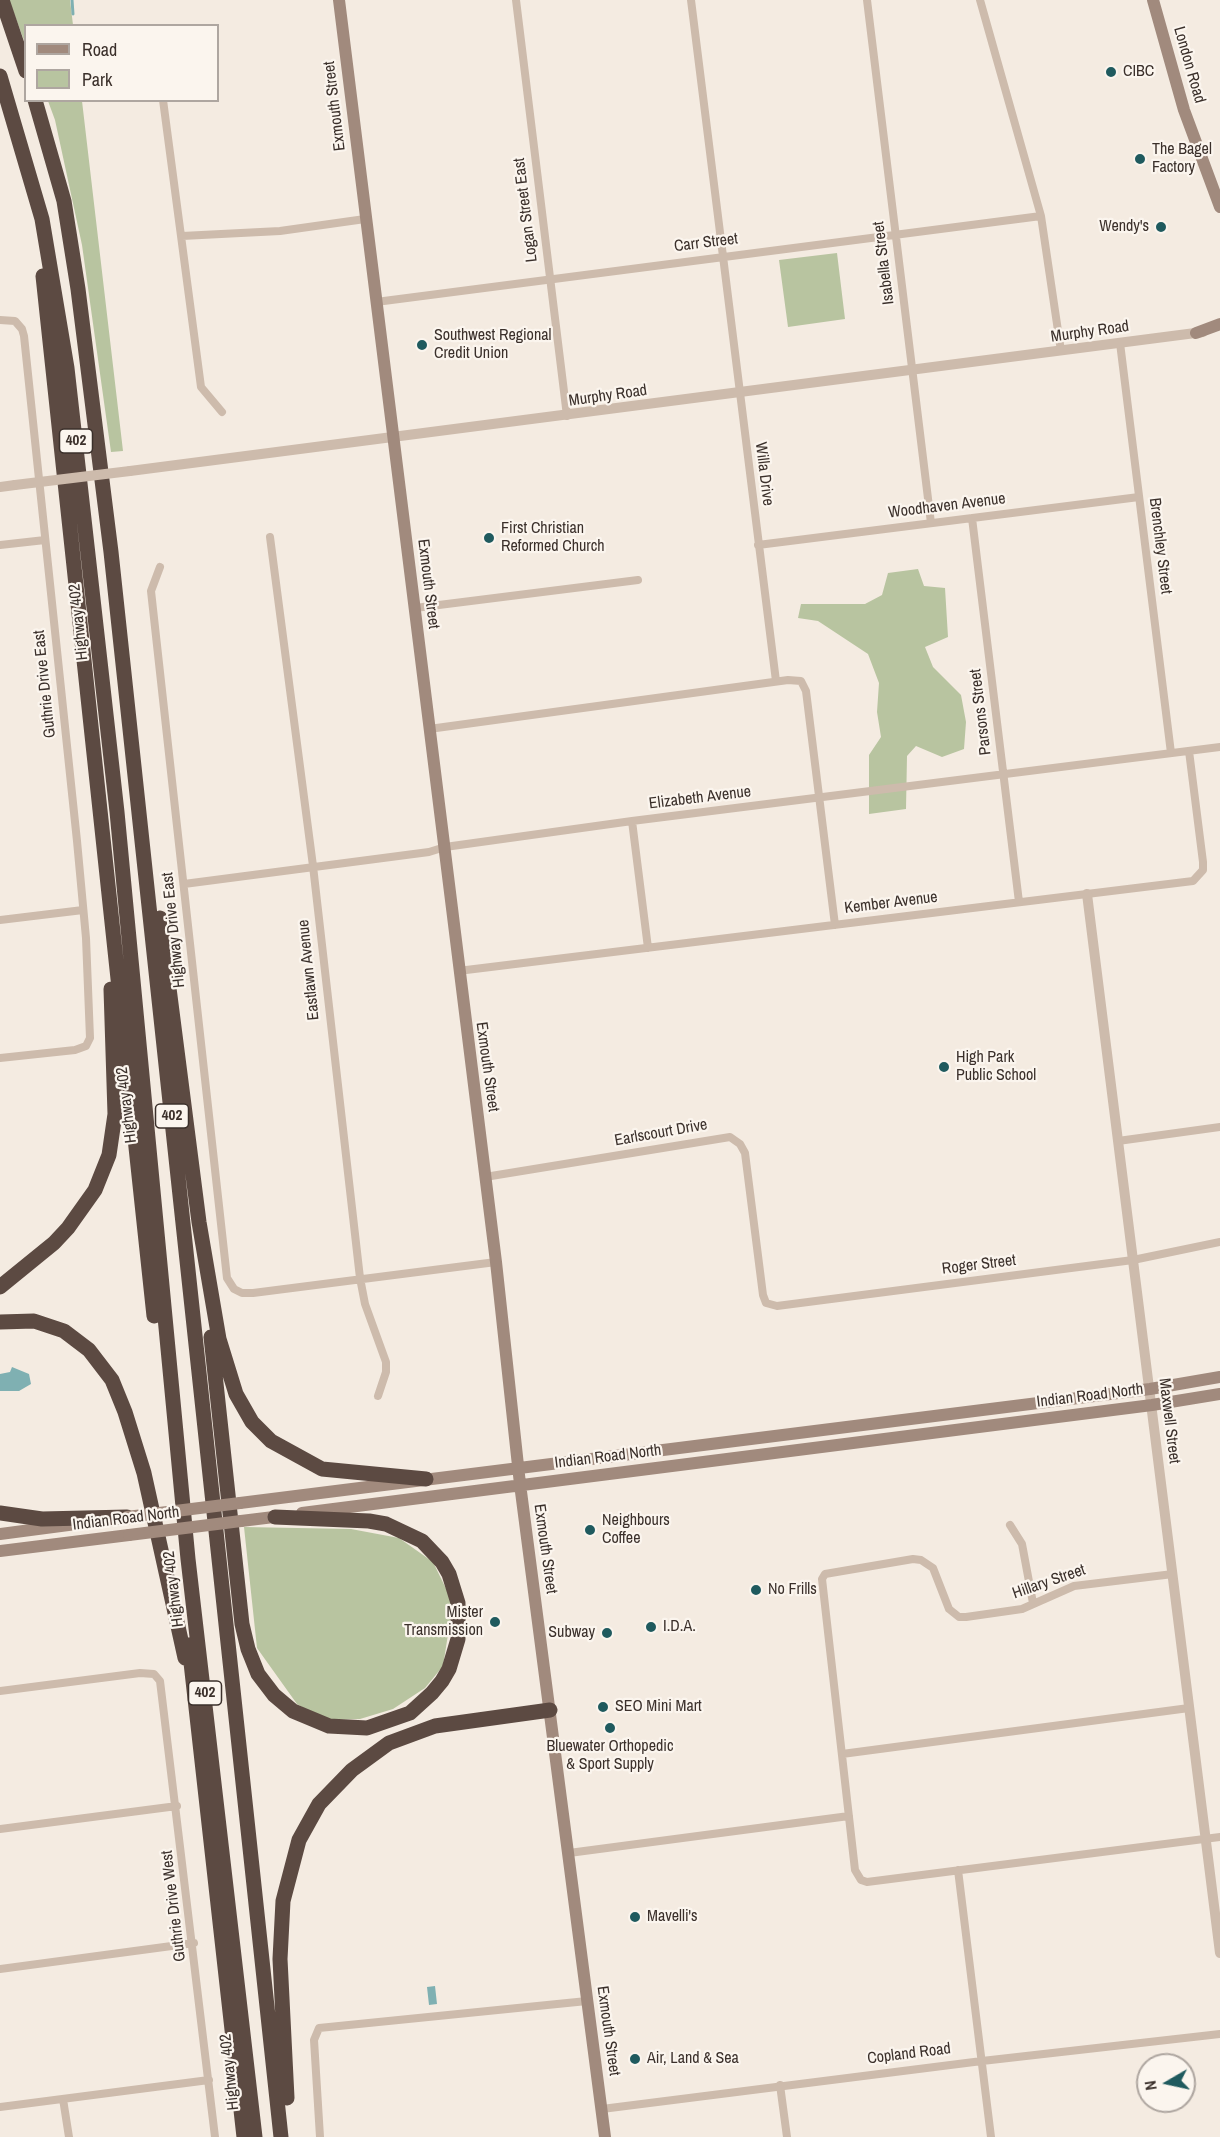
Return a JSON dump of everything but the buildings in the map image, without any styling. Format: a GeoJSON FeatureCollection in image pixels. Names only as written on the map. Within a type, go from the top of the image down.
{"type":"FeatureCollection","features":[{"type":"Feature","properties":{"kind":"highway"},"geometry":{"type":"LineString","coordinates":[[2,0],[24,65]]}},
{"type":"Feature","properties":{"kind":"highway","name":"Highway 402"},"geometry":{"type":"LineString","coordinates":[[0,76],[42,219],[60,317],[117,813],[188,1559],[255,2137]]}},
{"type":"Feature","properties":{"kind":"highway"},"geometry":{"type":"LineString","coordinates":[[0,88],[28,196],[46,295],[104,860],[136,1136],[194,1707],[244,2137]]}},
{"type":"Feature","properties":{"kind":"highway","name":"402"},"geometry":{"type":"LineString","coordinates":[[36,102],[64,201],[78,289],[111,552],[281,2137]]}},
{"type":"Feature","properties":{"kind":"highway"},"geometry":{"type":"LineString","coordinates":[[111,552],[135,698],[151,854],[183,1080],[242,1624],[252,1661],[266,1685],[282,1703],[316,1722],[342,1728],[367,1728],[410,1713],[432,1694],[442,1681],[449,1669],[458,1640],[459,1603],[455,1588],[442,1562],[416,1538],[386,1524],[369,1521],[275,1517]]}},
{"type":"Feature","properties":{"kind":"highway"},"geometry":{"type":"LineString","coordinates":[[117,813],[132,911],[197,1557],[231,1828],[265,2137]]}},
{"type":"Feature","properties":{"kind":"highway"},"geometry":{"type":"LineString","coordinates":[[0,1287],[54,1244],[69,1228],[95,1190],[109,1155],[115,1114],[115,1070],[104,860]]}},
{"type":"Feature","properties":{"kind":"highway"},"geometry":{"type":"LineString","coordinates":[[199,1222],[214,1315],[226,1363],[236,1394],[262,1433],[285,1451],[322,1469],[426,1479]]}},
{"type":"Feature","properties":{"kind":"highway"},"geometry":{"type":"LineString","coordinates":[[0,1322],[34,1321],[64,1331],[89,1350],[112,1380],[144,1473],[163,1552],[194,1707]]}},
{"type":"Feature","properties":{"kind":"highway"},"geometry":{"type":"LineString","coordinates":[[0,1513],[42,1519],[127,1518]]}},
{"type":"Feature","properties":{"kind":"highway"},"geometry":{"type":"LineString","coordinates":[[290,2137],[280,1959],[283,1901],[298,1840],[319,1804],[352,1770],[389,1743],[435,1726],[550,1710]]}},
{"type":"Feature","properties":{"kind":"main road","name":"Exmouth Street"},"geometry":{"type":"LineString","coordinates":[[339,0],[496,1262],[520,1484],[605,2137]]}},
{"type":"Feature","properties":{"kind":"main road","name":"London Road"},"geometry":{"type":"LineString","coordinates":[[1153,0],[1184,110],[1220,207]]}},
{"type":"Feature","properties":{"kind":"main road"},"geometry":{"type":"LineString","coordinates":[[1196,333],[1220,324]]}},
{"type":"Feature","properties":{"kind":"main road","name":"Indian Road North"},"geometry":{"type":"LineString","coordinates":[[0,1534],[518,1466],[1150,1389],[1220,1377]]}},
{"type":"Feature","properties":{"kind":"main road","name":"Indian Road North"},"geometry":{"type":"LineString","coordinates":[[0,1551],[1152,1405],[1220,1394]]}},
{"type":"Feature","properties":{"kind":"street","name":"Logan Street East"},"geometry":{"type":"LineString","coordinates":[[516,0],[567,416]]}},
{"type":"Feature","properties":{"kind":"street","name":"Willa Drive"},"geometry":{"type":"LineString","coordinates":[[691,0],[776,681]]}},
{"type":"Feature","properties":{"kind":"street","name":"Isabella Street"},"geometry":{"type":"LineString","coordinates":[[867,0],[931,523]]}},
{"type":"Feature","properties":{"kind":"street"},"geometry":{"type":"LineString","coordinates":[[980,0],[1041,216],[1061,351]]}},
{"type":"Feature","properties":{"kind":"street"},"geometry":{"type":"LineString","coordinates":[[163,102],[201,387],[222,412]]}},
{"type":"Feature","properties":{"kind":"street","name":"Carr Street"},"geometry":{"type":"LineString","coordinates":[[376,302],[723,255],[1041,216]]}},
{"type":"Feature","properties":{"kind":"street"},"geometry":{"type":"LineString","coordinates":[[182,236],[280,231],[365,219]]}},
{"type":"Feature","properties":{"kind":"street","name":"Guthrie Drive East"},"geometry":{"type":"LineString","coordinates":[[0,320],[15,321],[22,329],[24,336],[83,910],[90,1038],[86,1046],[75,1050],[0,1058]]}},
{"type":"Feature","properties":{"kind":"street","name":"Murphy Road"},"geometry":{"type":"LineString","coordinates":[[0,487],[567,416],[1220,330]]}},
{"type":"Feature","properties":{"kind":"street","name":"Brenchley Street"},"geometry":{"type":"LineString","coordinates":[[1120,343],[1171,753]]}},
{"type":"Feature","properties":{"kind":"street","name":"Woodhaven Avenue"},"geometry":{"type":"LineString","coordinates":[[758,545],[1139,497]]}},
{"type":"Feature","properties":{"kind":"street","name":"Parsons Street"},"geometry":{"type":"LineString","coordinates":[[972,518],[1019,902]]}},
{"type":"Feature","properties":{"kind":"street","name":"Eastlawn Avenue"},"geometry":{"type":"LineString","coordinates":[[270,537],[313,866],[360,1278],[365,1304],[386,1362],[386,1372],[378,1396]]}},
{"type":"Feature","properties":{"kind":"street"},"geometry":{"type":"LineString","coordinates":[[0,545],[45,540]]}},
{"type":"Feature","properties":{"kind":"street","name":"Highway Drive East"},"geometry":{"type":"LineString","coordinates":[[160,567],[150,591],[226,1278],[234,1289],[242,1293],[360,1278]]}},
{"type":"Feature","properties":{"kind":"street"},"geometry":{"type":"LineString","coordinates":[[415,608],[638,580]]}},
{"type":"Feature","properties":{"kind":"street"},"geometry":{"type":"LineString","coordinates":[[429,729],[796,680],[805,685],[835,925]]}},
{"type":"Feature","properties":{"kind":"street","name":"Elizabeth Avenue"},"geometry":{"type":"LineString","coordinates":[[184,884],[429,852],[445,847],[632,821],[1220,747]]}},
{"type":"Feature","properties":{"kind":"street","name":"Kember Avenue"},"geometry":{"type":"LineString","coordinates":[[458,971],[1193,881],[1200,876],[1203,862],[1189,751]]}},
{"type":"Feature","properties":{"kind":"street"},"geometry":{"type":"LineString","coordinates":[[632,821],[648,948]]}},
{"type":"Feature","properties":{"kind":"street","name":"Maxwell Street"},"geometry":{"type":"LineString","coordinates":[[1087,894],[1220,1953]]}},
{"type":"Feature","properties":{"kind":"street"},"geometry":{"type":"LineString","coordinates":[[0,920],[83,910]]}},
{"type":"Feature","properties":{"kind":"street"},"geometry":{"type":"LineString","coordinates":[[1118,1141],[1220,1127]]}},
{"type":"Feature","properties":{"kind":"street","name":"Earlscourt Drive"},"geometry":{"type":"LineString","coordinates":[[485,1178],[730,1137],[740,1144],[745,1153],[761,1279]]}},
{"type":"Feature","properties":{"kind":"street","name":"Roger Street"},"geometry":{"type":"LineString","coordinates":[[761,1279],[764,1300],[770,1305],[777,1306],[1133,1260],[1220,1242]]}},
{"type":"Feature","properties":{"kind":"street"},"geometry":{"type":"LineString","coordinates":[[360,1278],[496,1262]]}},
{"type":"Feature","properties":{"kind":"street"},"geometry":{"type":"LineString","coordinates":[[1010,1525],[1022,1544],[1033,1603]]}},
{"type":"Feature","properties":{"kind":"street","name":"Hillary Street"},"geometry":{"type":"LineString","coordinates":[[842,1754],[822,1579],[825,1574],[921,1560],[933,1568],[949,1609],[959,1617],[1015,1611],[1074,1586],[1173,1574]]}},
{"type":"Feature","properties":{"kind":"street","name":"Guthrie Drive West"},"geometry":{"type":"LineString","coordinates":[[0,1691],[140,1673],[154,1674],[163,1686],[215,2137]]}},
{"type":"Feature","properties":{"kind":"street"},"geometry":{"type":"LineString","coordinates":[[1189,1708],[842,1754],[855,1870],[861,1880],[867,1882],[1220,1838]]}},
{"type":"Feature","properties":{"kind":"street"},"geometry":{"type":"LineString","coordinates":[[0,1829],[177,1806]]}},
{"type":"Feature","properties":{"kind":"street"},"geometry":{"type":"LineString","coordinates":[[569,1853],[849,1816]]}},
{"type":"Feature","properties":{"kind":"street"},"geometry":{"type":"LineString","coordinates":[[958,1870],[991,2137]]}},
{"type":"Feature","properties":{"kind":"street"},"geometry":{"type":"LineString","coordinates":[[0,1969],[194,1943]]}},
{"type":"Feature","properties":{"kind":"street"},"geometry":{"type":"LineString","coordinates":[[320,2137],[315,2083],[316,2032],[319,2028],[587,2001]]}},
{"type":"Feature","properties":{"kind":"street","name":"Copland Road"},"geometry":{"type":"LineString","coordinates":[[602,2109],[780,2085],[1220,2034]]}},
{"type":"Feature","properties":{"kind":"street"},"geometry":{"type":"LineString","coordinates":[[0,2108],[209,2080]]}},
{"type":"Feature","properties":{"kind":"street"},"geometry":{"type":"LineString","coordinates":[[780,2085],[787,2137]]}},
{"type":"Feature","properties":{"kind":"street"},"geometry":{"type":"LineString","coordinates":[[63,2099],[69,2137]]}},
{"type":"Feature","properties":{"kind":"green space"},"geometry":{"type":"Polygon","coordinates":[[[9,0],[70,0],[73,24],[24,24],[24,40],[9,0]]]}},
{"type":"Feature","properties":{"kind":"green space"},"geometry":{"type":"Polygon","coordinates":[[[48,102],[82,102],[123,451],[111,452],[82,245],[55,120],[48,102]]]}},
{"type":"Feature","properties":{"kind":"green space"},"geometry":{"type":"Polygon","coordinates":[[[837,253],[845,319],[788,327],[779,260],[837,253]]]}},
{"type":"Feature","properties":{"kind":"green space"},"geometry":{"type":"Polygon","coordinates":[[[918,569],[924,586],[945,588],[948,637],[925,647],[933,667],[961,695],[966,722],[964,749],[942,757],[916,746],[907,756],[906,809],[869,814],[869,755],[881,737],[877,712],[879,683],[868,654],[818,621],[798,618],[801,604],[865,604],[882,595],[888,573],[918,569]]]}},
{"type":"Feature","properties":{"kind":"green space"},"geometry":{"type":"Polygon","coordinates":[[[244,1527],[351,1529],[399,1538],[433,1562],[453,1603],[443,1666],[425,1688],[393,1709],[360,1719],[323,1720],[297,1704],[257,1648],[244,1527]]]}},
{"type":"Feature","properties":{"kind":"water"},"geometry":{"type":"Polygon","coordinates":[[[12,1367],[29,1374],[31,1384],[19,1391],[0,1391],[0,1374],[10,1372],[12,1367]]]}},
{"type":"Feature","properties":{"kind":"water"},"geometry":{"type":"Polygon","coordinates":[[[435,1986],[437,2004],[429,2005],[427,1987],[435,1986]]]}},
{"type":"Feature","properties":{"kind":"waterway"},"geometry":{"type":"LineString","coordinates":[[72,0],[73,14]]}},
{"type":"Feature","properties":{"kind":"place","name":"CIBC"},"geometry":{"type":"Point","coordinates":[1111,72]}},
{"type":"Feature","properties":{"kind":"place","name":"The Bagel Factory"},"geometry":{"type":"Point","coordinates":[1140,159]}},
{"type":"Feature","properties":{"kind":"place","name":"Wendy's"},"geometry":{"type":"Point","coordinates":[1161,227]}},
{"type":"Feature","properties":{"kind":"place","name":"Southwest Regional Credit Union"},"geometry":{"type":"Point","coordinates":[422,345]}},
{"type":"Feature","properties":{"kind":"place","name":"First Christian Reformed Church"},"geometry":{"type":"Point","coordinates":[489,538]}},
{"type":"Feature","properties":{"kind":"place","name":"High Park Public School"},"geometry":{"type":"Point","coordinates":[944,1067]}},
{"type":"Feature","properties":{"kind":"place","name":"Neighbours Coffee"},"geometry":{"type":"Point","coordinates":[590,1530]}},
{"type":"Feature","properties":{"kind":"place","name":"No Frills"},"geometry":{"type":"Point","coordinates":[756,1590]}},
{"type":"Feature","properties":{"kind":"place","name":"Mister Transmission"},"geometry":{"type":"Point","coordinates":[495,1622]}},
{"type":"Feature","properties":{"kind":"place","name":"I.D.A."},"geometry":{"type":"Point","coordinates":[651,1627]}},
{"type":"Feature","properties":{"kind":"place","name":"Subway"},"geometry":{"type":"Point","coordinates":[607,1633]}},
{"type":"Feature","properties":{"kind":"place","name":"SEO Mini Mart"},"geometry":{"type":"Point","coordinates":[603,1707]}},
{"type":"Feature","properties":{"kind":"place","name":"Bluewater Orthopedic & Sport Supply"},"geometry":{"type":"Point","coordinates":[610,1728]}},
{"type":"Feature","properties":{"kind":"place","name":"Mavelli's"},"geometry":{"type":"Point","coordinates":[635,1917]}},
{"type":"Feature","properties":{"kind":"place","name":"Air, Land & Sea"},"geometry":{"type":"Point","coordinates":[635,2059]}}]}
